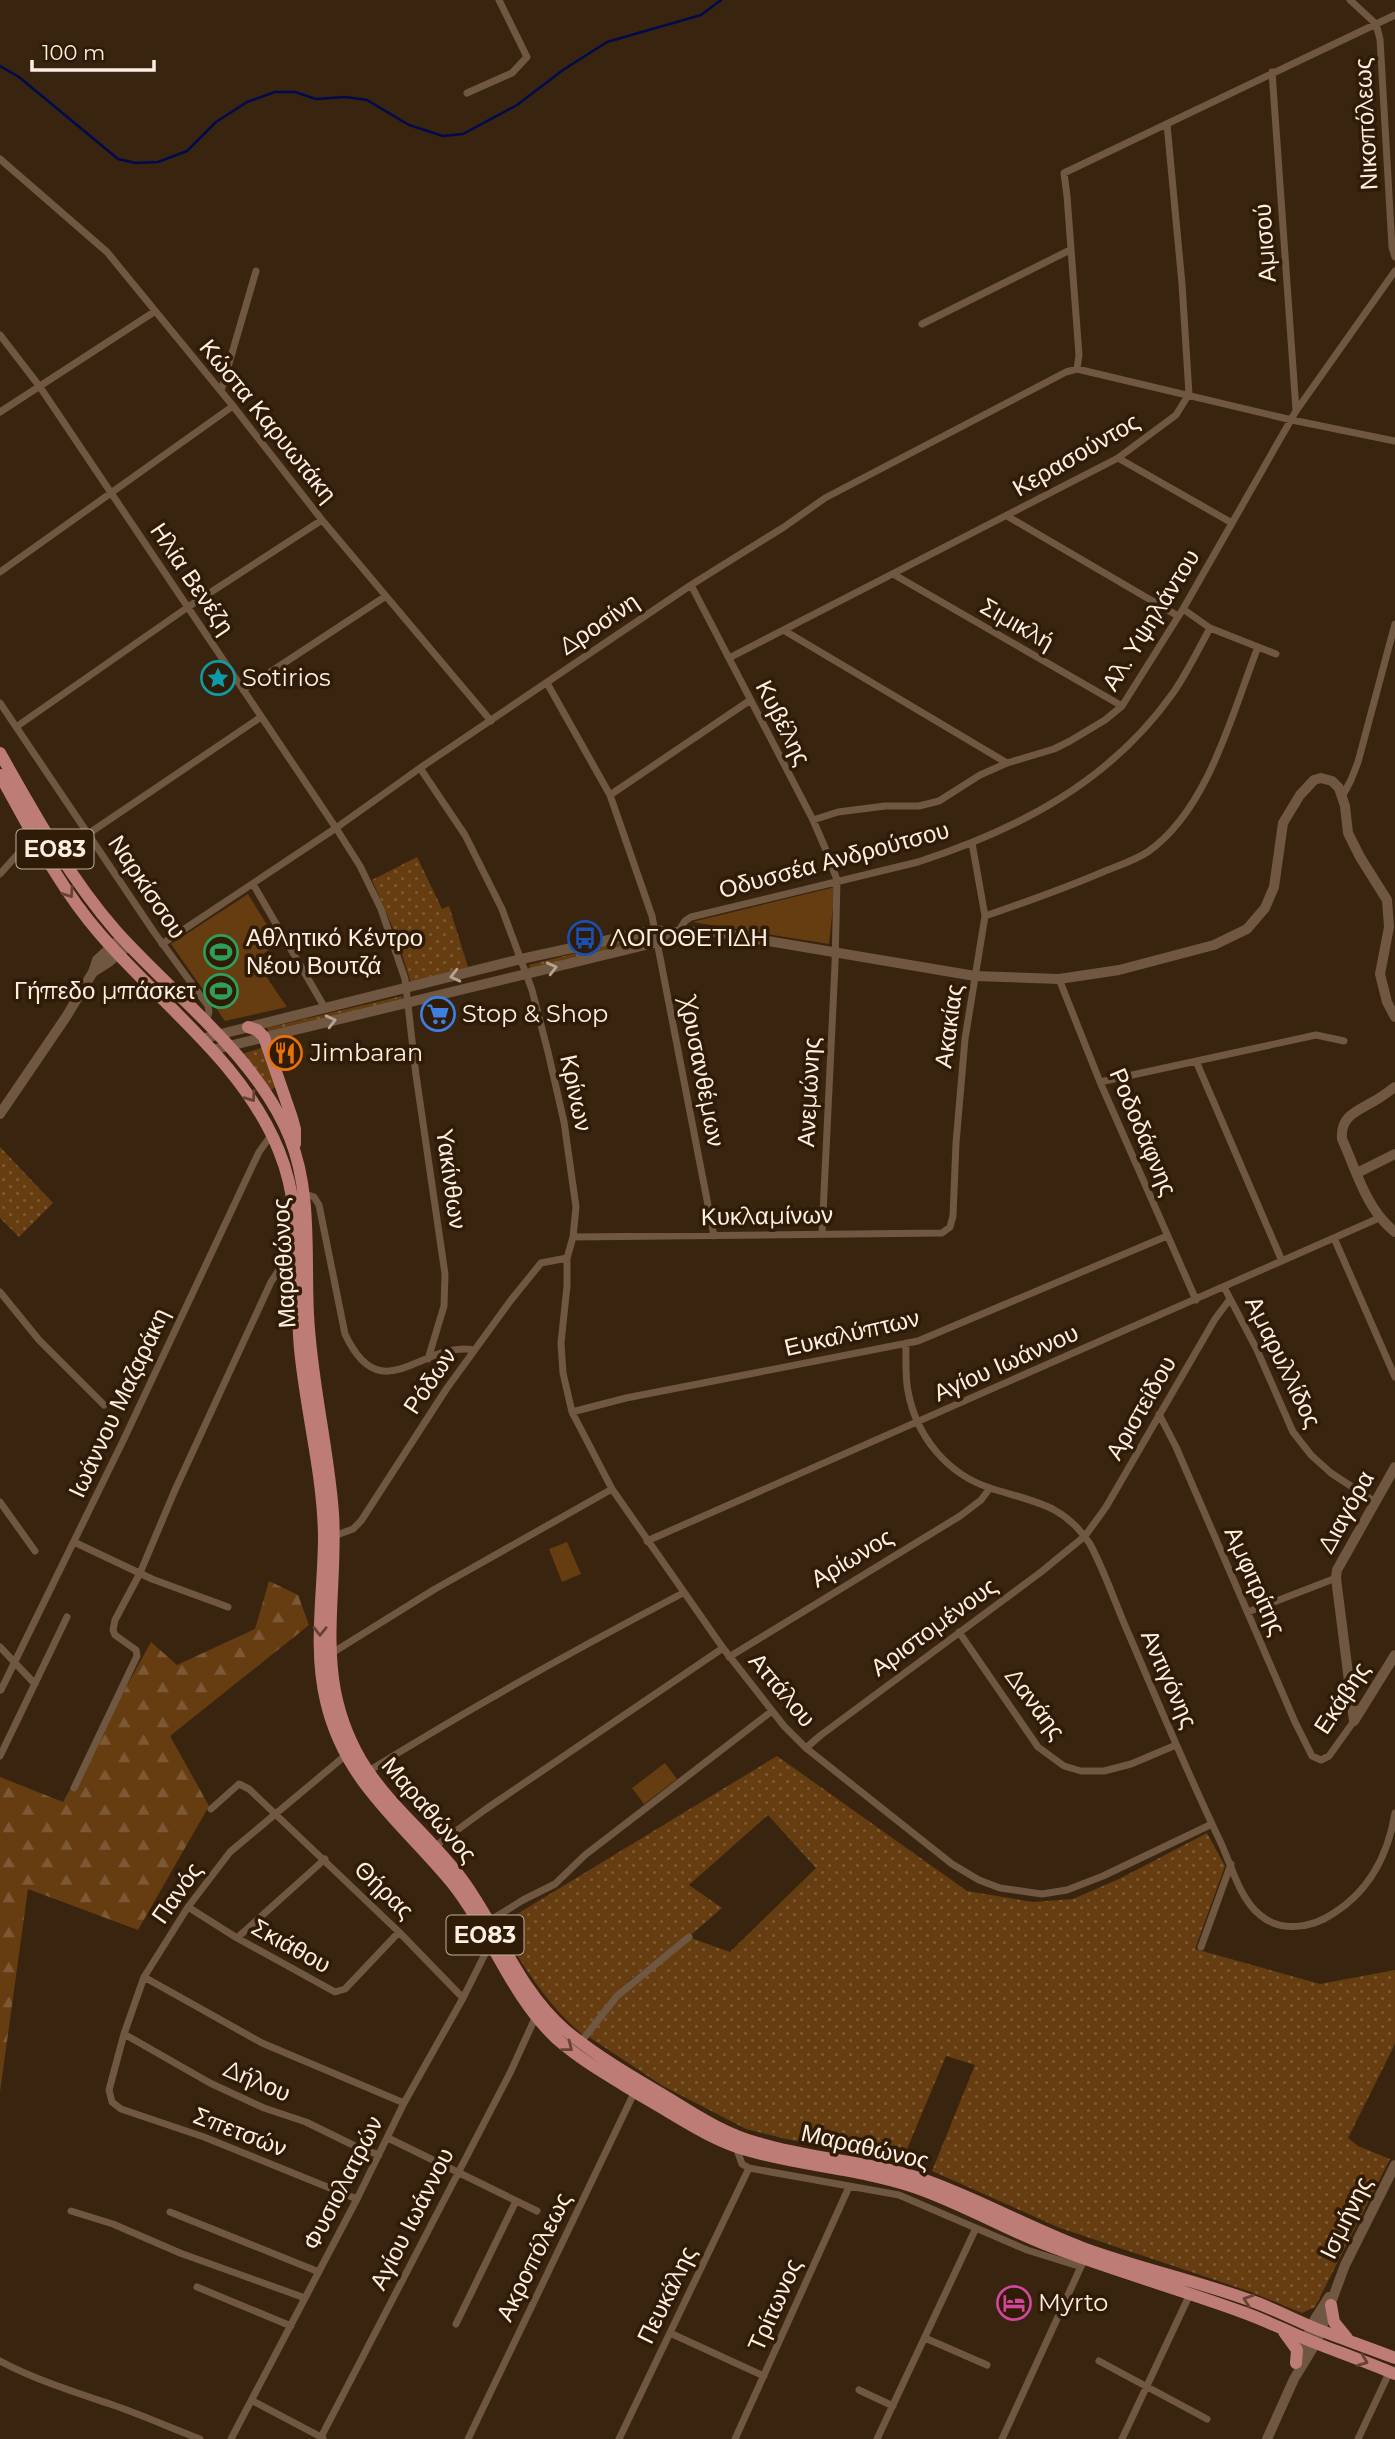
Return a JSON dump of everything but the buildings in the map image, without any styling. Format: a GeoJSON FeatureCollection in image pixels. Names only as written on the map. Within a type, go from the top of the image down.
{"type":"FeatureCollection","features":[{"type":"Feature","properties":{"kind":"main road","name":"Μαραθώνος"},"geometry":{"type":"LineString","coordinates":[[0,753],[43,831],[86,893],[126,941],[252,1074],[286,1128],[296,1157],[302,1193],[309,1328],[315,1389],[330,1478],[334,1536],[333,1680],[341,1713],[355,1750],[367,1772],[461,1879],[531,1993],[554,2021],[580,2043],[703,2119],[743,2139],[798,2153],[879,2166],[916,2177],[1090,2250],[1256,2302],[1314,2335],[1392,2372]]}},
{"type":"Feature","properties":{"kind":"main road","name":"Μαραθώνος"},"geometry":{"type":"LineString","coordinates":[[0,775],[69,893],[114,950],[240,1082],[272,1134],[284,1162],[295,1216],[301,1356],[320,1480],[323,1518],[320,1656],[326,1700],[346,1755],[380,1805],[460,1893],[517,1991],[536,2015],[572,2051],[698,2129],[736,2147],[798,2163],[912,2186],[1046,2245],[1085,2259],[1276,2325],[1350,2341],[1395,2358]]}},
{"type":"Feature","properties":{"kind":"main road"},"geometry":{"type":"LineString","coordinates":[[248,1027],[257,1030],[264,1037],[295,1129],[296,1157]]}},
{"type":"Feature","properties":{"kind":"main road"},"geometry":{"type":"LineString","coordinates":[[1331,2305],[1334,2322],[1350,2341]]}},
{"type":"Feature","properties":{"kind":"main road"},"geometry":{"type":"LineString","coordinates":[[1276,2325],[1295,2345],[1296,2363]]}},
{"type":"Feature","properties":{"kind":"street"},"geometry":{"type":"LineString","coordinates":[[467,93],[512,73],[527,57],[499,0]]}},
{"type":"Feature","properties":{"kind":"street","name":"Νικοπόλεως"},"geometry":{"type":"LineString","coordinates":[[1350,0],[1376,24],[1382,61],[1386,158],[1395,257]]}},
{"type":"Feature","properties":{"kind":"street"},"geometry":{"type":"LineString","coordinates":[[1395,15],[1064,173],[1079,355],[1077,369],[1292,420],[1395,441]]}},
{"type":"Feature","properties":{"kind":"street","name":"Αμισού"},"geometry":{"type":"LineString","coordinates":[[1272,72],[1296,411]]}},
{"type":"Feature","properties":{"kind":"street"},"geometry":{"type":"LineString","coordinates":[[1167,124],[1189,394]]}},
{"type":"Feature","properties":{"kind":"street","name":"Κώστα Καρυωτάκη"},"geometry":{"type":"LineString","coordinates":[[0,159],[107,252],[322,520],[491,721]]}},
{"type":"Feature","properties":{"kind":"street"},"geometry":{"type":"LineString","coordinates":[[922,324],[1070,250]]}},
{"type":"Feature","properties":{"kind":"street"},"geometry":{"type":"LineString","coordinates":[[220,391],[257,271]]}},
{"type":"Feature","properties":{"kind":"street","name":"Αλ. Υψηλάντου"},"geometry":{"type":"LineString","coordinates":[[813,820],[859,808],[930,804],[939,801],[980,775],[1070,741],[1105,720],[1122,706],[1180,612],[1296,411],[1395,271]]}},
{"type":"Feature","properties":{"kind":"street"},"geometry":{"type":"LineString","coordinates":[[0,412],[153,312]]}},
{"type":"Feature","properties":{"kind":"street","name":"Ηλία Βενέζη"},"geometry":{"type":"LineString","coordinates":[[0,335],[40,387],[360,866],[397,951],[407,988],[408,1003]]}},
{"type":"Feature","properties":{"kind":"street","name":"Δροσίνη"},"geometry":{"type":"LineString","coordinates":[[162,944],[691,585],[848,484],[1056,376],[1077,369]]}},
{"type":"Feature","properties":{"kind":"street","name":"Κερασούντος"},"geometry":{"type":"LineString","coordinates":[[729,658],[1118,458],[1176,415],[1189,394]]}},
{"type":"Feature","properties":{"kind":"street"},"geometry":{"type":"LineString","coordinates":[[0,572],[233,406]]}},
{"type":"Feature","properties":{"kind":"street"},"geometry":{"type":"LineString","coordinates":[[1118,458],[1232,523]]}},
{"type":"Feature","properties":{"kind":"street"},"geometry":{"type":"LineString","coordinates":[[1007,516],[1210,628],[1276,654]]}},
{"type":"Feature","properties":{"kind":"street"},"geometry":{"type":"LineString","coordinates":[[16,727],[188,607],[322,520]]}},
{"type":"Feature","properties":{"kind":"street","name":"Σιμικλή"},"geometry":{"type":"LineString","coordinates":[[894,574],[1122,706]]}},
{"type":"Feature","properties":{"kind":"street","name":"Κυβέλης"},"geometry":{"type":"LineString","coordinates":[[691,585],[813,820],[837,880]]}},
{"type":"Feature","properties":{"kind":"street"},"geometry":{"type":"LineString","coordinates":[[243,690],[386,596]]}},
{"type":"Feature","properties":{"kind":"street"},"geometry":{"type":"LineString","coordinates":[[1343,794],[1358,762],[1394,624]]}},
{"type":"Feature","properties":{"kind":"street","name":"Οδυσσέα Ανδρούτσου"},"geometry":{"type":"LineString","coordinates":[[673,932],[691,917],[918,862],[1020,823],[1060,801],[1102,769],[1157,713],[1185,675],[1210,628]]}},
{"type":"Feature","properties":{"kind":"street"},"geometry":{"type":"LineString","coordinates":[[785,631],[1007,763]]}},
{"type":"Feature","properties":{"kind":"street"},"geometry":{"type":"LineString","coordinates":[[985,916],[1132,860],[1160,842],[1186,810],[1208,776],[1258,647]]}},
{"type":"Feature","properties":{"kind":"street","name":"Χρυσανθέμων"},"geometry":{"type":"LineString","coordinates":[[547,683],[610,795],[652,916],[715,1236]]}},
{"type":"Feature","properties":{"kind":"street"},"geometry":{"type":"LineString","coordinates":[[610,795],[750,701]]}},
{"type":"Feature","properties":{"kind":"street","name":"Ναρκίσσου"},"geometry":{"type":"LineString","coordinates":[[0,703],[162,944],[208,1006],[206,1023]]}},
{"type":"Feature","properties":{"kind":"street"},"geometry":{"type":"LineString","coordinates":[[88,834],[261,717]]}},
{"type":"Feature","properties":{"kind":"street","name":"Κρίνων"},"geometry":{"type":"LineString","coordinates":[[421,768],[475,852],[502,909],[527,974],[564,1122],[576,1208],[573,1237]]}},
{"type":"Feature","properties":{"kind":"street"},"geometry":{"type":"LineString","coordinates":[[201,1039],[655,930],[715,932],[975,976],[1059,979],[1103,974],[1214,945],[1247,929],[1257,919],[1274,887],[1283,823],[1300,795],[1314,780],[1321,778],[1332,781],[1343,794],[1348,833],[1387,900],[1389,927],[1380,974],[1387,1002],[1395,1017]]}},
{"type":"Feature","properties":{"kind":"street"},"geometry":{"type":"LineString","coordinates":[[0,874],[34,836]]}},
{"type":"Feature","properties":{"kind":"street","name":"Ακακίας"},"geometry":{"type":"LineString","coordinates":[[953,1216],[965,1039],[985,916],[972,843]]}},
{"type":"Feature","properties":{"kind":"street","name":"Ανεμώνης"},"geometry":{"type":"LineString","coordinates":[[822,1234],[837,880]]}},
{"type":"Feature","properties":{"kind":"street"},"geometry":{"type":"LineString","coordinates":[[253,884],[325,1008]]}},
{"type":"Feature","properties":{"kind":"street"},"geometry":{"type":"LineString","coordinates":[[212,1050],[657,942],[673,932]]}},
{"type":"Feature","properties":{"kind":"street"},"geometry":{"type":"LineString","coordinates":[[0,1114],[66,1017],[93,972],[97,960],[126,941]]}},
{"type":"Feature","properties":{"kind":"street","name":"Ροδοδάφνης"},"geometry":{"type":"LineString","coordinates":[[1059,979],[1100,1082],[1196,1300]]}},
{"type":"Feature","properties":{"kind":"street","name":"Υακίνθων"},"geometry":{"type":"LineString","coordinates":[[408,1003],[445,1274],[444,1306],[428,1359]]}},
{"type":"Feature","properties":{"kind":"street"},"geometry":{"type":"LineString","coordinates":[[1100,1082],[1316,1035],[1343,1041]]}},
{"type":"Feature","properties":{"kind":"street"},"geometry":{"type":"LineString","coordinates":[[1196,1061],[1282,1261]]}},
{"type":"Feature","properties":{"kind":"street"},"geometry":{"type":"LineString","coordinates":[[1395,1087],[1354,1112],[1343,1123],[1342,1139],[1367,1199],[1379,1217],[1395,1232]]}},
{"type":"Feature","properties":{"kind":"street","name":"Ιωάννου Μαζαράκη"},"geometry":{"type":"LineString","coordinates":[[1,1690],[259,1152],[272,1134]]}},
{"type":"Feature","properties":{"kind":"street"},"geometry":{"type":"LineString","coordinates":[[1357,1173],[1395,1154]]}},
{"type":"Feature","properties":{"kind":"street"},"geometry":{"type":"LineString","coordinates":[[302,1193],[314,1196],[319,1205],[345,1334],[363,1363],[379,1370],[397,1371],[461,1348],[474,1350]]}},
{"type":"Feature","properties":{"kind":"street","name":"Κυκλαμίνων"},"geometry":{"type":"LineString","coordinates":[[573,1237],[942,1233],[950,1227],[953,1216]]}},
{"type":"Feature","properties":{"kind":"street","name":"Αγίου Ιωάννου"},"geometry":{"type":"LineString","coordinates":[[647,1541],[1379,1217]]}},
{"type":"Feature","properties":{"kind":"street","name":"Αττάλου"},"geometry":{"type":"LineString","coordinates":[[573,1237],[567,1258],[561,1357],[572,1412],[612,1489],[647,1541],[729,1657],[806,1748],[952,1864],[979,1880],[1008,1890],[1042,1894],[1067,1890],[1103,1876],[1212,1824]]}},
{"type":"Feature","properties":{"kind":"street","name":"Ευκαλύπτων"},"geometry":{"type":"LineString","coordinates":[[572,1412],[626,1398],[924,1339],[1167,1237]]}},
{"type":"Feature","properties":{"kind":"street"},"geometry":{"type":"LineString","coordinates":[[1334,1238],[1395,1377]]}},
{"type":"Feature","properties":{"kind":"street"},"geometry":{"type":"LineString","coordinates":[[74,1788],[137,1656],[136,1650],[120,1639],[113,1630],[271,1282],[283,1264],[296,1255]]}},
{"type":"Feature","properties":{"kind":"street","name":"Ρόδων"},"geometry":{"type":"LineString","coordinates":[[334,1536],[353,1529],[361,1521],[447,1388],[541,1263],[567,1258]]}},
{"type":"Feature","properties":{"kind":"street","name":"Αμαρυλλίδος"},"geometry":{"type":"LineString","coordinates":[[1224,1287],[1257,1350],[1293,1432],[1311,1455],[1331,1473],[1376,1502]]}},
{"type":"Feature","properties":{"kind":"street"},"geometry":{"type":"LineString","coordinates":[[0,1292],[39,1340],[104,1405]]}},
{"type":"Feature","properties":{"kind":"street","name":"Αριστείδου"},"geometry":{"type":"LineString","coordinates":[[1084,1536],[1105,1507],[1215,1319],[1230,1299]]}},
{"type":"Feature","properties":{"kind":"street","name":"Αντιγόνης"},"geometry":{"type":"LineString","coordinates":[[906,1343],[907,1388],[917,1423],[953,1469],[990,1488],[1048,1506],[1084,1536],[1099,1563],[1212,1824],[1250,1904],[1262,1917],[1280,1926],[1312,1924],[1336,1912],[1372,1877],[1388,1845],[1395,1813]]}},
{"type":"Feature","properties":{"kind":"street","name":"Αμφιτρίτης"},"geometry":{"type":"LineString","coordinates":[[1159,1414],[1176,1447],[1295,1722],[1312,1756],[1321,1760]]}},
{"type":"Feature","properties":{"kind":"street","name":"Διαγόρα"},"geometry":{"type":"LineString","coordinates":[[1336,1578],[1339,1566],[1395,1467]]}},
{"type":"Feature","properties":{"kind":"street","name":"Αρίωνος"},"geometry":{"type":"LineString","coordinates":[[729,1657],[960,1516],[981,1500],[990,1488]]}},
{"type":"Feature","properties":{"kind":"street"},"geometry":{"type":"LineString","coordinates":[[332,1653],[435,1588],[612,1489]]}},
{"type":"Feature","properties":{"kind":"street"},"geometry":{"type":"LineString","coordinates":[[0,1502],[34,1550]]}},
{"type":"Feature","properties":{"kind":"street","name":"Αριστομένους"},"geometry":{"type":"LineString","coordinates":[[806,1748],[1041,1573],[1084,1536]]}},
{"type":"Feature","properties":{"kind":"street"},"geometry":{"type":"LineString","coordinates":[[74,1542],[140,1573],[228,1607]]}},
{"type":"Feature","properties":{"kind":"street"},"geometry":{"type":"LineString","coordinates":[[1248,1612],[1336,1578],[1354,1721]]}},
{"type":"Feature","properties":{"kind":"street"},"geometry":{"type":"LineString","coordinates":[[367,1772],[537,1671],[683,1592]]}},
{"type":"Feature","properties":{"kind":"street"},"geometry":{"type":"LineString","coordinates":[[0,1756],[67,1617]]}},
{"type":"Feature","properties":{"kind":"street","name":"Δανάης"},"geometry":{"type":"LineString","coordinates":[[959,1632],[1038,1746],[1064,1766],[1081,1771],[1104,1771],[1131,1764],[1177,1745]]}},
{"type":"Feature","properties":{"kind":"street"},"geometry":{"type":"LineString","coordinates":[[0,1647],[35,1684]]}},
{"type":"Feature","properties":{"kind":"street"},"geometry":{"type":"LineString","coordinates":[[434,1847],[723,1648]]}},
{"type":"Feature","properties":{"kind":"street","name":"Εκάβης"},"geometry":{"type":"LineString","coordinates":[[1321,1760],[1329,1756],[1354,1721],[1395,1655]]}},
{"type":"Feature","properties":{"kind":"street"},"geometry":{"type":"LineString","coordinates":[[489,1921],[555,1884],[585,1855],[772,1710]]}},
{"type":"Feature","properties":{"kind":"street","name":"Πανός"},"geometry":{"type":"LineString","coordinates":[[111,2099],[109,2090],[124,2034],[144,1978],[188,1907],[230,1853],[346,1755]]}},
{"type":"Feature","properties":{"kind":"street","name":"Θήρας"},"geometry":{"type":"LineString","coordinates":[[211,1809],[239,1784],[249,1789],[400,1932],[463,1998]]}},
{"type":"Feature","properties":{"kind":"street"},"geometry":{"type":"LineString","coordinates":[[237,1938],[325,1859]]}},
{"type":"Feature","properties":{"kind":"street"},"geometry":{"type":"LineString","coordinates":[[1200,1947],[1231,1864]]}},
{"type":"Feature","properties":{"kind":"street","name":"Σκιάθου"},"geometry":{"type":"LineString","coordinates":[[188,1907],[237,1938],[335,1992],[341,1992],[400,1932]]}},
{"type":"Feature","properties":{"kind":"street"},"geometry":{"type":"LineString","coordinates":[[580,2043],[617,1996],[689,1937]]}},
{"type":"Feature","properties":{"kind":"street","name":"Φυσιολατρών"},"geometry":{"type":"LineString","coordinates":[[231,2439],[253,2401],[404,2103],[490,1944]]}},
{"type":"Feature","properties":{"kind":"street"},"geometry":{"type":"LineString","coordinates":[[144,1978],[262,2043],[404,2103]]}},
{"type":"Feature","properties":{"kind":"street","name":"Αγίου Ιωάννου"},"geometry":{"type":"LineString","coordinates":[[322,2438],[510,2073],[536,2015]]}},
{"type":"Feature","properties":{"kind":"street","name":"Δήλου"},"geometry":{"type":"LineString","coordinates":[[124,2034],[210,2083],[379,2155]]}},
{"type":"Feature","properties":{"kind":"street","name":"Ακροπόλεως"},"geometry":{"type":"LineString","coordinates":[[468,2439],[635,2091]]}},
{"type":"Feature","properties":{"kind":"street","name":"Σπετσών"},"geometry":{"type":"LineString","coordinates":[[111,2099],[121,2109],[204,2137],[357,2199]]}},
{"type":"Feature","properties":{"kind":"street"},"geometry":{"type":"LineString","coordinates":[[387,2138],[537,2211]]}},
{"type":"Feature","properties":{"kind":"street"},"geometry":{"type":"LineString","coordinates":[[736,2147],[743,2164],[749,2168],[899,2195],[1058,2261],[1075,2265],[1085,2259]]}},
{"type":"Feature","properties":{"kind":"street","name":"Ισμήνης"},"geometry":{"type":"LineString","coordinates":[[1335,2289],[1395,2165]]}},
{"type":"Feature","properties":{"kind":"street","name":"Πευκάλης"},"geometry":{"type":"LineString","coordinates":[[620,2439],[749,2168]]}},
{"type":"Feature","properties":{"kind":"street","name":"Τρίτωνος"},"geometry":{"type":"LineString","coordinates":[[735,2439],[849,2187]]}},
{"type":"Feature","properties":{"kind":"street"},"geometry":{"type":"LineString","coordinates":[[456,2324],[516,2202]]}},
{"type":"Feature","properties":{"kind":"street"},"geometry":{"type":"LineString","coordinates":[[71,2211],[113,2224],[180,2253],[305,2298]]}},
{"type":"Feature","properties":{"kind":"street"},"geometry":{"type":"LineString","coordinates":[[170,2212],[319,2272]]}},
{"type":"Feature","properties":{"kind":"street"},"geometry":{"type":"LineString","coordinates":[[877,2439],[976,2228]]}},
{"type":"Feature","properties":{"kind":"street"},"geometry":{"type":"LineString","coordinates":[[1002,2439],[1085,2259]]}},
{"type":"Feature","properties":{"kind":"street"},"geometry":{"type":"LineString","coordinates":[[197,2287],[290,2326]]}},
{"type":"Feature","properties":{"kind":"street"},"geometry":{"type":"LineString","coordinates":[[1267,2439],[1335,2289]]}},
{"type":"Feature","properties":{"kind":"street"},"geometry":{"type":"LineString","coordinates":[[1294,2379],[1296,2363],[1331,2305],[1335,2289]]}},
{"type":"Feature","properties":{"kind":"street"},"geometry":{"type":"LineString","coordinates":[[1122,2439],[1190,2294]]}},
{"type":"Feature","properties":{"kind":"street"},"geometry":{"type":"LineString","coordinates":[[670,2333],[764,2376]]}},
{"type":"Feature","properties":{"kind":"street"},"geometry":{"type":"LineString","coordinates":[[925,2338],[987,2365]]}},
{"type":"Feature","properties":{"kind":"street"},"geometry":{"type":"LineString","coordinates":[[0,2361],[59,2388],[116,2406],[200,2439]]}},
{"type":"Feature","properties":{"kind":"street"},"geometry":{"type":"LineString","coordinates":[[1099,2361],[1207,2419]]}},
{"type":"Feature","properties":{"kind":"street"},"geometry":{"type":"LineString","coordinates":[[1357,2439],[1392,2372]]}},
{"type":"Feature","properties":{"kind":"street"},"geometry":{"type":"LineString","coordinates":[[859,2390],[893,2406]]}},
{"type":"Feature","properties":{"kind":"street"},"geometry":{"type":"LineString","coordinates":[[253,2401],[322,2438]]}},
{"type":"Feature","properties":{"kind":"green space"},"geometry":{"type":"Polygon","coordinates":[[[417,857],[442,909],[449,906],[468,967],[411,983],[396,935],[372,880],[417,857]]]}},
{"type":"Feature","properties":{"kind":"green space"},"geometry":{"type":"Polygon","coordinates":[[[835,887],[829,944],[692,922],[835,887]]]}},
{"type":"Feature","properties":{"kind":"green space","name":"Αθλητικό Κέντρο Νέου Βουτζά"},"geometry":{"type":"Polygon","coordinates":[[[248,894],[278,943],[255,960],[287,1007],[225,1021],[171,944],[248,894]]]}},
{"type":"Feature","properties":{"kind":"green space"},"geometry":{"type":"Polygon","coordinates":[[[650,934],[652,938],[530,969],[529,965],[650,934]]]}},
{"type":"Feature","properties":{"kind":"green space"},"geometry":{"type":"Polygon","coordinates":[[[402,996],[403,1001],[269,1033],[267,1028],[402,996]]]}},
{"type":"Feature","properties":{"kind":"green space"},"geometry":{"type":"Polygon","coordinates":[[[264,1047],[276,1087],[270,1090],[242,1054],[264,1047]]]}},
{"type":"Feature","properties":{"kind":"green space"},"geometry":{"type":"Polygon","coordinates":[[[0,1147],[53,1203],[19,1237],[0,1218],[0,1147]]]}},
{"type":"Feature","properties":{"kind":"green space"},"geometry":{"type":"Polygon","coordinates":[[[567,1542],[581,1574],[562,1582],[549,1549],[567,1542]]]}},
{"type":"Feature","properties":{"kind":"green space"},"geometry":{"type":"Polygon","coordinates":[[[269,1581],[298,1595],[309,1625],[170,1736],[209,1806],[138,1930],[28,1889],[0,2092],[0,1777],[63,1802],[151,1642],[177,1665],[255,1629],[269,1581]]]}},
{"type":"Feature","properties":{"kind":"green space"},"geometry":{"type":"Polygon","coordinates":[[[777,1756],[967,1891],[1033,1902],[1073,1899],[1121,1878],[1207,1833],[1225,1866],[1195,1949],[1320,1984],[1395,1970],[1395,2044],[1348,2138],[1358,2146],[1390,2159],[1315,2307],[1302,2313],[1251,2292],[1060,2228],[932,2171],[975,2065],[946,2056],[902,2161],[746,2129],[663,2086],[589,2037],[618,1997],[691,1938],[730,1952],[816,1868],[768,1815],[689,1885],[722,1908],[630,1980],[583,2035],[570,2023],[536,1984],[499,1925],[777,1756]]]}},
{"type":"Feature","properties":{"kind":"green space"},"geometry":{"type":"Polygon","coordinates":[[[665,1763],[677,1779],[644,1804],[632,1788],[665,1763]]]}},
{"type":"Feature","properties":{"kind":"waterway"},"geometry":{"type":"LineString","coordinates":[[0,66],[19,77],[118,159],[136,163],[158,162],[187,151],[216,122],[247,102],[275,92],[295,92],[316,99],[345,97],[367,100],[409,125],[443,136],[463,134],[517,105],[563,70],[607,42],[701,15],[721,0]]}},
{"type":"Feature","properties":{"kind":"place","name":"Sotirios"},"geometry":{"type":"Point","coordinates":[218,678]}},
{"type":"Feature","properties":{"kind":"place","name":"ΛΟΓΟΘΕΤΙΔΗ"},"geometry":{"type":"Point","coordinates":[585,938]}},
{"type":"Feature","properties":{"kind":"place","name":"Αθλητικό Κέντρο Νέου Βουτζά"},"geometry":{"type":"Point","coordinates":[221,952]}},
{"type":"Feature","properties":{"kind":"place","name":"Γήπεδο μπάσκετ"},"geometry":{"type":"Point","coordinates":[221,991]}},
{"type":"Feature","properties":{"kind":"place","name":"Stop & Shop"},"geometry":{"type":"Point","coordinates":[438,1014]}},
{"type":"Feature","properties":{"kind":"place","name":"Jimbaran"},"geometry":{"type":"Point","coordinates":[285,1053]}},
{"type":"Feature","properties":{"kind":"place","name":"Myrto"},"geometry":{"type":"Point","coordinates":[1014,2303]}}]}
